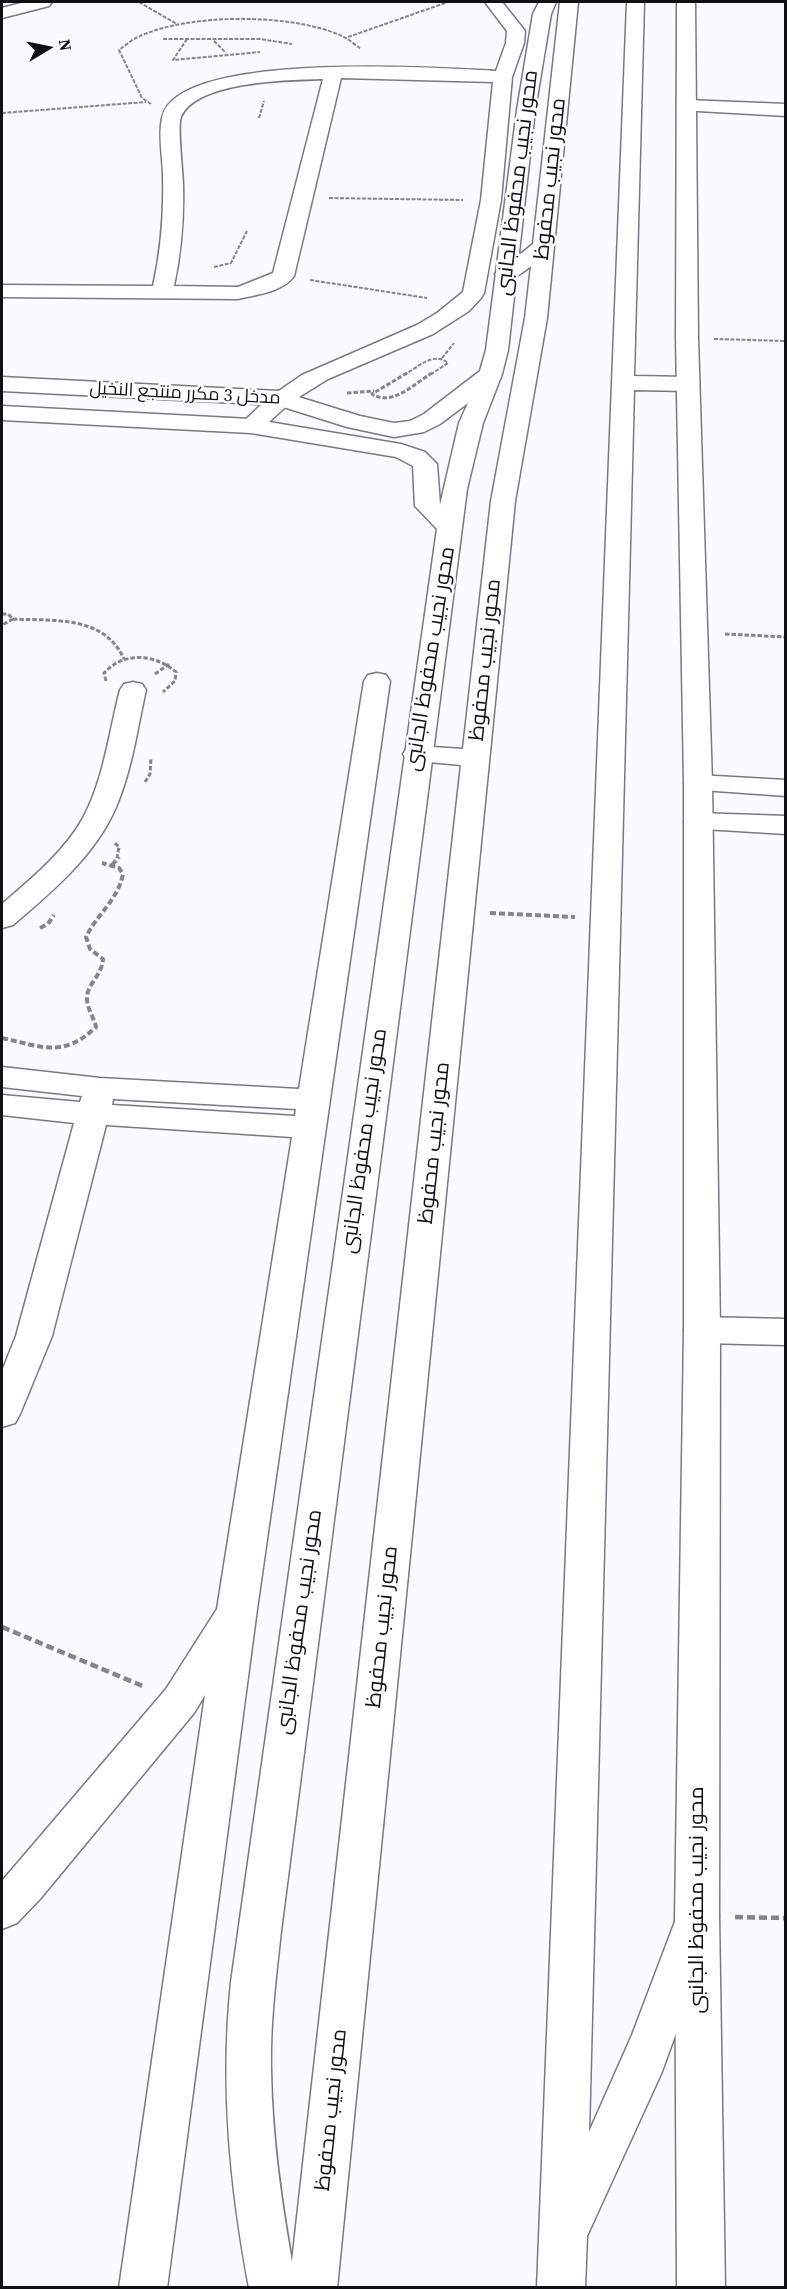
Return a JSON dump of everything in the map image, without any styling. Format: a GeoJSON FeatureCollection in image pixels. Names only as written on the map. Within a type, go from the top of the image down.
{"type":"FeatureCollection","features":[{"type":"Feature","properties":{"kind":"street"},"geometry":{"type":"LineString","coordinates":[[2,14],[43,2]]}},
{"type":"Feature","properties":{"kind":"street"},"geometry":{"type":"LineString","coordinates":[[251,426],[279,398],[320,375],[432,325],[466,303],[473,293],[491,200],[503,76],[515,43],[516,31],[493,2]]}},
{"type":"Feature","properties":{"kind":"street","name":"محور نجيب محفوظ الجانبى"},"geometry":{"type":"LineString","coordinates":[[273,2288],[260,2223],[251,2141],[248,2068],[251,1998],[417,754],[462,455],[471,423],[491,374],[497,350],[526,110],[542,14],[547,2]]}},
{"type":"Feature","properties":{"kind":"street","name":"محور نجيب محفوظ"},"geometry":{"type":"LineString","coordinates":[[313,2288],[502,501],[536,318],[569,2]]}},
{"type":"Feature","properties":{"kind":"street"},"geometry":{"type":"LineString","coordinates":[[561,2288],[635,2]]}},
{"type":"Feature","properties":{"kind":"street","name":"محور نجيب محفوظ الجانبى"},"geometry":{"type":"LineString","coordinates":[[686,2],[687,338],[699,822],[702,1330],[697,1916],[701,2288]]}},
{"type":"Feature","properties":{"kind":"street"},"geometry":{"type":"LineString","coordinates":[[2,291],[164,285],[238,293],[273,283],[283,276],[333,74]]}},
{"type":"Feature","properties":{"kind":"street"},"geometry":{"type":"LineString","coordinates":[[164,285],[175,191],[172,109],[196,92],[220,83],[259,75],[503,76]]}},
{"type":"Feature","properties":{"kind":"street"},"geometry":{"type":"LineString","coordinates":[[687,106],[786,110]]}},
{"type":"Feature","properties":{"kind":"street"},"geometry":{"type":"LineString","coordinates":[[506,274],[544,246]]}},
{"type":"Feature","properties":{"kind":"street","name":"مدخل 3 مكرر منتجع النخيل"},"geometry":{"type":"LineString","coordinates":[[2,384],[279,398],[376,428],[407,429],[432,419],[491,374]]}},
{"type":"Feature","properties":{"kind":"street"},"geometry":{"type":"LineString","coordinates":[[623,383],[688,384]]}},
{"type":"Feature","properties":{"kind":"street"},"geometry":{"type":"LineString","coordinates":[[2,413],[251,426],[401,451],[417,457],[425,464],[427,506],[451,530]]}},
{"type":"Feature","properties":{"kind":"street"},"geometry":{"type":"LineString","coordinates":[[143,2288],[237,1609],[377,681]]}},
{"type":"Feature","properties":{"kind":"street"},"geometry":{"type":"LineString","coordinates":[[2,920],[36,891],[77,849],[105,799],[133,690]]}},
{"type":"Feature","properties":{"kind":"street"},"geometry":{"type":"LineString","coordinates":[[417,754],[476,758]]}},
{"type":"Feature","properties":{"kind":"street"},"geometry":{"type":"LineString","coordinates":[[698,783],[786,788]]}},
{"type":"Feature","properties":{"kind":"street"},"geometry":{"type":"LineString","coordinates":[[699,822],[786,825]]}},
{"type":"Feature","properties":{"kind":"street"},"geometry":{"type":"LineString","coordinates":[[2,1077],[97,1101]]}},
{"type":"Feature","properties":{"kind":"street"},"geometry":{"type":"LineString","coordinates":[[2,1105],[97,1101],[311,1114]]}},
{"type":"Feature","properties":{"kind":"street"},"geometry":{"type":"LineString","coordinates":[[2,1414],[34,1336],[97,1101]]}},
{"type":"Feature","properties":{"kind":"street"},"geometry":{"type":"LineString","coordinates":[[702,1330],[786,1332]]}},
{"type":"Feature","properties":{"kind":"street"},"geometry":{"type":"LineString","coordinates":[[2,1910],[25,1886],[180,1701],[237,1609]]}},
{"type":"Feature","properties":{"kind":"street"},"geometry":{"type":"LineString","coordinates":[[563,2234],[606,2152],[642,2071],[673,1992],[697,1916]]}},
{"type":"Feature","properties":{"kind":"path"},"geometry":{"type":"LineString","coordinates":[[138,2],[178,24]]}},
{"type":"Feature","properties":{"kind":"path"},"geometry":{"type":"LineString","coordinates":[[348,37],[448,2]]}},
{"type":"Feature","properties":{"kind":"path"},"geometry":{"type":"LineString","coordinates":[[147,102],[142,98],[119,50],[125,42],[178,24],[242,19],[333,31],[348,37],[359,46],[373,74]]}},
{"type":"Feature","properties":{"kind":"path"},"geometry":{"type":"LineString","coordinates":[[163,39],[187,41],[270,38],[292,44]]}},
{"type":"Feature","properties":{"kind":"path"},"geometry":{"type":"LineString","coordinates":[[187,41],[174,60],[263,52]]}},
{"type":"Feature","properties":{"kind":"path"},"geometry":{"type":"LineString","coordinates":[[2,113],[147,102],[172,109]]}},
{"type":"Feature","properties":{"kind":"path"},"geometry":{"type":"LineString","coordinates":[[304,197],[491,200]]}},
{"type":"Feature","properties":{"kind":"path"},"geometry":{"type":"LineString","coordinates":[[164,285],[231,263],[247,231]]}},
{"type":"Feature","properties":{"kind":"path"},"geometry":{"type":"LineString","coordinates":[[687,338],[786,342]]}},
{"type":"Feature","properties":{"kind":"path"},"geometry":{"type":"LineString","coordinates":[[442,358],[447,361],[447,366],[393,398],[380,399],[372,394],[427,359],[442,358]]}},
{"type":"Feature","properties":{"kind":"path"},"geometry":{"type":"LineString","coordinates":[[2,614],[8,614],[14,619]]}},
{"type":"Feature","properties":{"kind":"path"},"geometry":{"type":"LineString","coordinates":[[2,625],[14,619],[62,621],[94,628],[116,641],[124,659]]}},
{"type":"Feature","properties":{"kind":"path"},"geometry":{"type":"LineString","coordinates":[[694,632],[786,637]]}},
{"type":"Feature","properties":{"kind":"path"},"geometry":{"type":"LineString","coordinates":[[2,1038],[44,1048],[69,1046],[86,1038],[96,1027],[95,1017],[87,1005],[87,993],[103,972],[103,959],[90,949],[86,937],[91,924],[119,896],[122,879]]}},
{"type":"Feature","properties":{"kind":"path"},"geometry":{"type":"LineString","coordinates":[[459,912],[606,918]]}},
{"type":"Feature","properties":{"kind":"path"},"geometry":{"type":"LineString","coordinates":[[2,1627],[180,1701]]}},
{"type":"Feature","properties":{"kind":"path"},"geometry":{"type":"LineString","coordinates":[[697,1916],[786,1918]]}}]}
